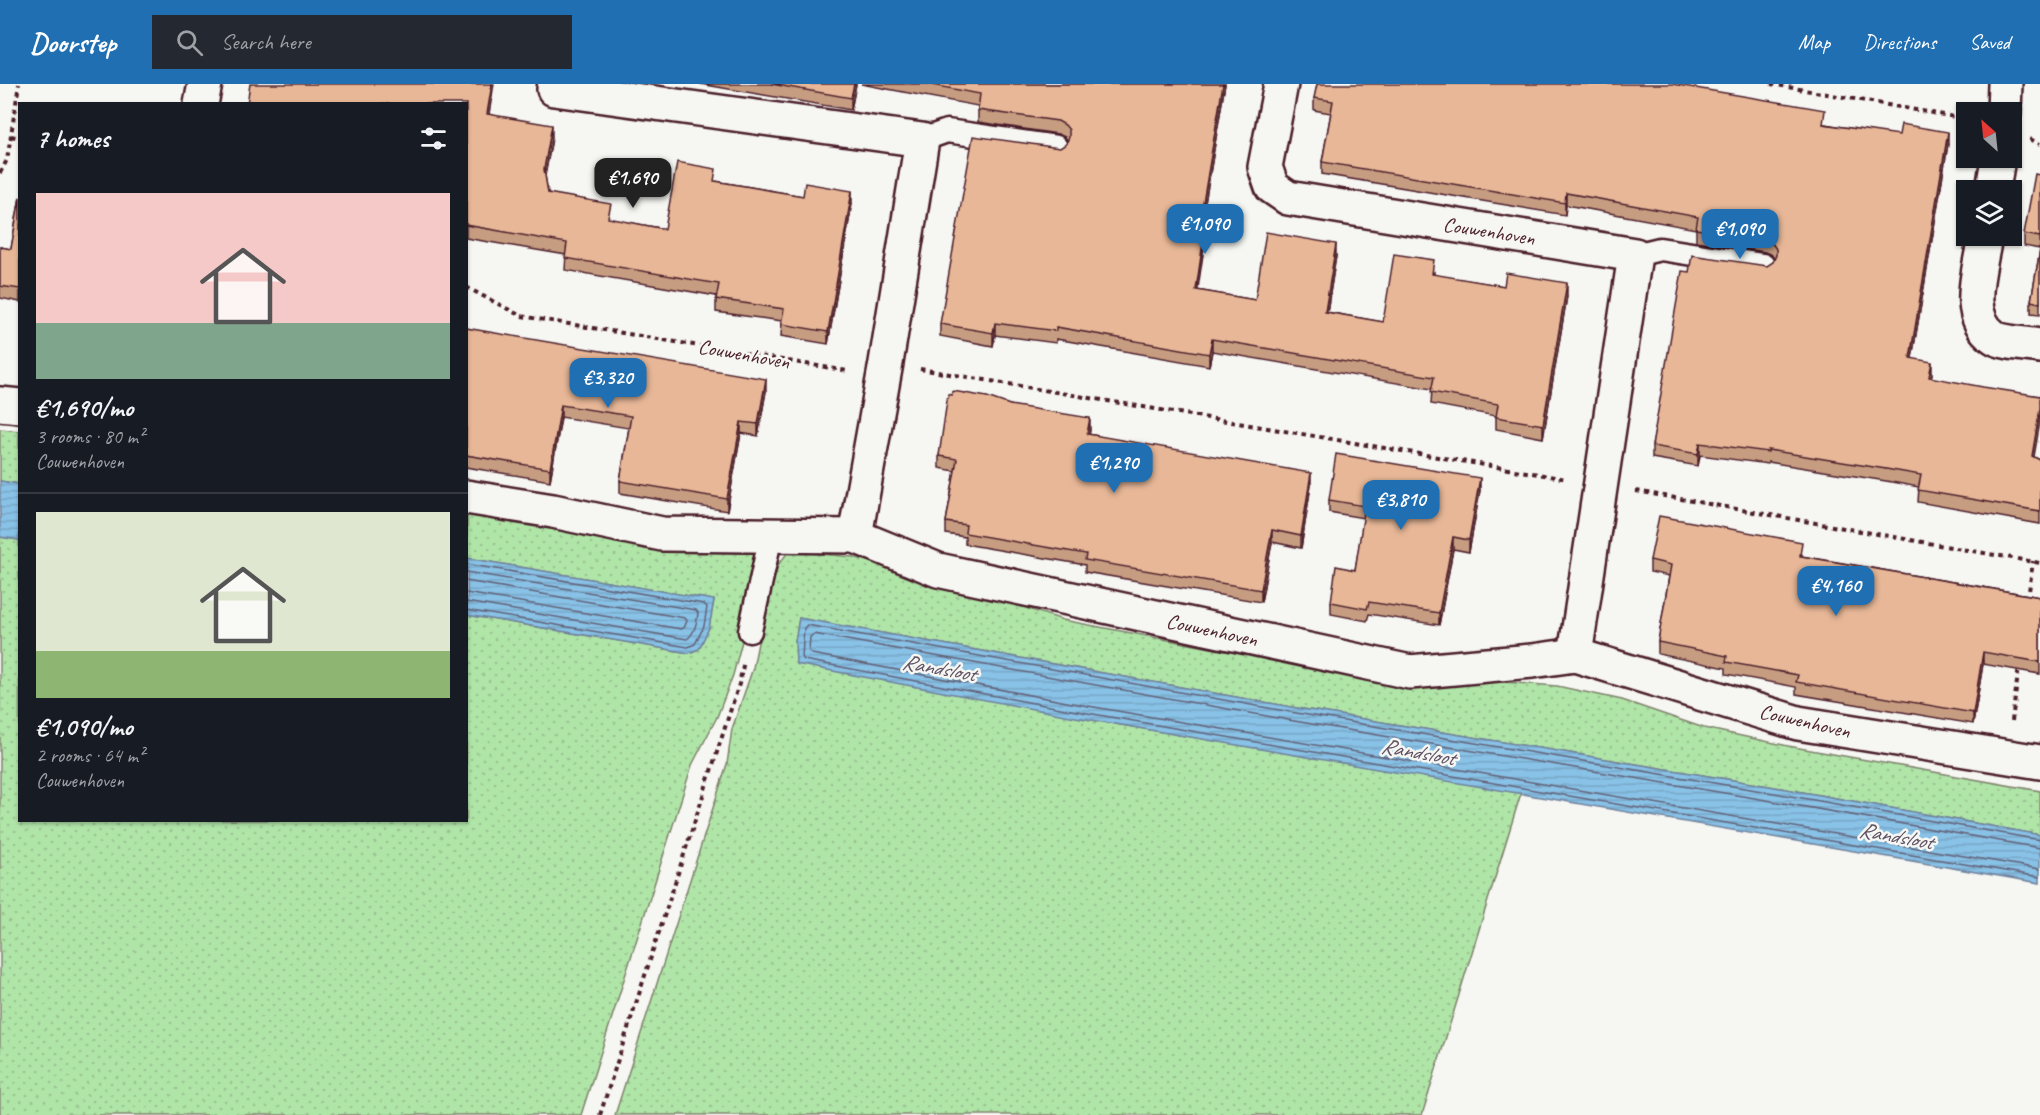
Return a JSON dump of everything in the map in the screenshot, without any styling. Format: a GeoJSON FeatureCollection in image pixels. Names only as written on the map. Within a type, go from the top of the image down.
{"type":"FeatureCollection","features":[{"type":"Feature","properties":{"kind":"street"},"geometry":{"type":"LineString","coordinates":[[201,102],[205,84]]}},
{"type":"Feature","properties":{"kind":"street"},"geometry":{"type":"LineString","coordinates":[[555,84],[554,89],[922,140],[855,536]]}},
{"type":"Feature","properties":{"kind":"street","name":"Couwenhoven"},"geometry":{"type":"LineString","coordinates":[[1281,84],[1265,167],[1272,187],[1288,198],[1635,255]]}},
{"type":"Feature","properties":{"kind":"street"},"geometry":{"type":"LineString","coordinates":[[2004,102],[2005,84]]}},
{"type":"Feature","properties":{"kind":"street"},"geometry":{"type":"LineString","coordinates":[[1984,246],[1975,303],[1981,323],[1995,338],[2040,346]]}},
{"type":"Feature","properties":{"kind":"street"},"geometry":{"type":"LineString","coordinates":[[1575,655],[1635,255]]}},
{"type":"Feature","properties":{"kind":"street"},"geometry":{"type":"LineString","coordinates":[[0,404],[18,406]]}},
{"type":"Feature","properties":{"kind":"street","name":"Couwenhoven"},"geometry":{"type":"LineString","coordinates":[[468,497],[553,511],[663,534],[855,536],[938,570],[1410,672],[1532,662],[1575,655],[1798,723],[2040,762]]}},
{"type":"Feature","properties":{"kind":"lane"},"geometry":{"type":"LineString","coordinates":[[922,140],[947,131],[1056,147]]}},
{"type":"Feature","properties":{"kind":"lane","name":"Couwenhoven"},"geometry":{"type":"LineString","coordinates":[[1635,255],[1660,249],[1763,266]]}},
{"type":"Feature","properties":{"kind":"lane"},"geometry":{"type":"LineString","coordinates":[[750,632],[771,535]]}},
{"type":"Feature","properties":{"kind":"path"},"geometry":{"type":"LineString","coordinates":[[0,173],[7,160],[20,84]]}},
{"type":"Feature","properties":{"kind":"path"},"geometry":{"type":"LineString","coordinates":[[1771,84],[1956,117]]}},
{"type":"Feature","properties":{"kind":"path"},"geometry":{"type":"LineString","coordinates":[[11,136],[18,138]]}},
{"type":"Feature","properties":{"kind":"path","name":"Couwenhoven"},"geometry":{"type":"LineString","coordinates":[[468,288],[520,316],[848,371],[886,363],[2040,563]]}},
{"type":"Feature","properties":{"kind":"path"},"geometry":{"type":"LineString","coordinates":[[2027,607],[2033,561]]}},
{"type":"Feature","properties":{"kind":"path"},"geometry":{"type":"LineString","coordinates":[[600,1115],[739,684],[750,632]]}},
{"type":"Feature","properties":{"kind":"path"},"geometry":{"type":"LineString","coordinates":[[2008,757],[2020,665]]}},
{"type":"Feature","properties":{"kind":"green space"},"geometry":{"type":"Polygon","coordinates":[[[0,429],[18,431],[18,484],[0,481],[0,429]]]}},
{"type":"Feature","properties":{"kind":"green space"},"geometry":{"type":"Polygon","coordinates":[[[468,514],[656,547],[703,552],[757,553],[742,641],[733,675],[717,717],[692,765],[581,1115],[0,1115],[0,537],[18,540],[18,822],[468,822],[468,615],[689,653],[699,649],[709,627],[714,600],[468,558],[468,514]]]}},
{"type":"Feature","properties":{"kind":"green space"},"geometry":{"type":"Polygon","coordinates":[[[789,551],[853,557],[922,575],[1063,620],[1373,676],[1557,686],[1622,700],[1704,728],[1788,746],[2040,791],[2040,835],[1769,786],[1297,708],[799,618],[795,642],[1086,719],[1521,793],[1422,1115],[615,1115],[727,764],[732,729],[753,668],[763,618],[778,565],[789,551]]]}},
{"type":"Feature","properties":{"kind":"water"},"geometry":{"type":"Polygon","coordinates":[[[0,481],[18,484],[18,540],[0,537],[0,481]]]}},
{"type":"Feature","properties":{"kind":"water"},"geometry":{"type":"Polygon","coordinates":[[[468,558],[714,600],[709,628],[699,649],[689,653],[468,615],[468,558]]]}},
{"type":"Feature","properties":{"kind":"water","name":"Randsloot"},"geometry":{"type":"Polygon","coordinates":[[[799,618],[1297,708],[1769,786],[2040,835],[2040,883],[1086,719],[796,664],[795,642],[799,618]]]}},
{"type":"Feature","properties":{"kind":"building"},"geometry":{"type":"Polygon","coordinates":[[[250,84],[492,84],[487,114],[552,125],[544,169],[548,193],[611,204],[608,218],[665,229],[677,162],[716,169],[714,181],[803,196],[805,183],[852,191],[828,332],[781,324],[784,309],[716,299],[719,284],[565,258],[567,243],[468,225],[468,102],[247,102],[250,84]]]}},
{"type":"Feature","properties":{"kind":"building"},"geometry":{"type":"Polygon","coordinates":[[[771,84],[854,84],[851,98],[771,84]]]}},
{"type":"Feature","properties":{"kind":"building"},"geometry":{"type":"Polygon","coordinates":[[[927,84],[1223,84],[1200,221],[1206,222],[1196,290],[1255,300],[1266,232],[1336,244],[1325,312],[1383,322],[1394,254],[1434,260],[1432,274],[1504,286],[1506,273],[1567,283],[1543,425],[1496,417],[1498,404],[1431,392],[1434,377],[1212,339],[1209,354],[1056,327],[1056,331],[995,323],[993,333],[940,324],[973,136],[1060,148],[1066,144],[1069,130],[1058,121],[978,110],[980,94],[927,84]]]}},
{"type":"Feature","properties":{"kind":"building"},"geometry":{"type":"Polygon","coordinates":[[[1317,84],[1672,84],[1825,110],[1823,124],[1899,135],[1901,124],[1948,132],[1910,358],[1932,362],[1929,377],[2040,396],[2032,456],[2040,460],[2040,511],[1918,490],[1921,475],[1886,469],[1768,450],[1768,452],[1700,443],[1698,454],[1652,446],[1682,271],[1689,272],[1692,255],[1767,266],[1773,262],[1776,255],[1776,249],[1772,243],[1765,239],[1696,229],[1698,217],[1566,193],[1565,203],[1322,162],[1333,101],[1314,98],[1317,84]]]}},
{"type":"Feature","properties":{"kind":"building"},"geometry":{"type":"Polygon","coordinates":[[[2035,174],[2040,175],[2040,237],[2024,234],[2035,174]]]}},
{"type":"Feature","properties":{"kind":"building"},"geometry":{"type":"Polygon","coordinates":[[[18,209],[18,289],[0,286],[0,247],[11,249],[18,209]]]}},
{"type":"Feature","properties":{"kind":"building"},"geometry":{"type":"Polygon","coordinates":[[[2040,250],[2040,303],[2031,301],[2040,250]]]}},
{"type":"Feature","properties":{"kind":"building"},"geometry":{"type":"Polygon","coordinates":[[[468,328],[766,379],[758,424],[741,422],[727,499],[620,481],[631,416],[561,405],[550,469],[468,455],[468,328]]]}},
{"type":"Feature","properties":{"kind":"building"},"geometry":{"type":"Polygon","coordinates":[[[953,391],[987,397],[1010,405],[1090,418],[1087,434],[1311,473],[1301,536],[1272,530],[1261,590],[1085,560],[1086,554],[965,533],[966,525],[946,522],[957,459],[939,456],[948,394],[952,395],[953,391]]]}},
{"type":"Feature","properties":{"kind":"building"},"geometry":{"type":"Polygon","coordinates":[[[1336,454],[1480,478],[1469,540],[1453,537],[1439,613],[1369,602],[1367,609],[1331,602],[1336,566],[1355,570],[1365,506],[1329,500],[1336,454]]]}},
{"type":"Feature","properties":{"kind":"building"},"geometry":{"type":"Polygon","coordinates":[[[1659,516],[1802,542],[1800,556],[2040,597],[2040,662],[1983,652],[1973,713],[1796,682],[1798,675],[1726,662],[1727,656],[1658,642],[1671,565],[1650,560],[1659,516]]]}}]}
